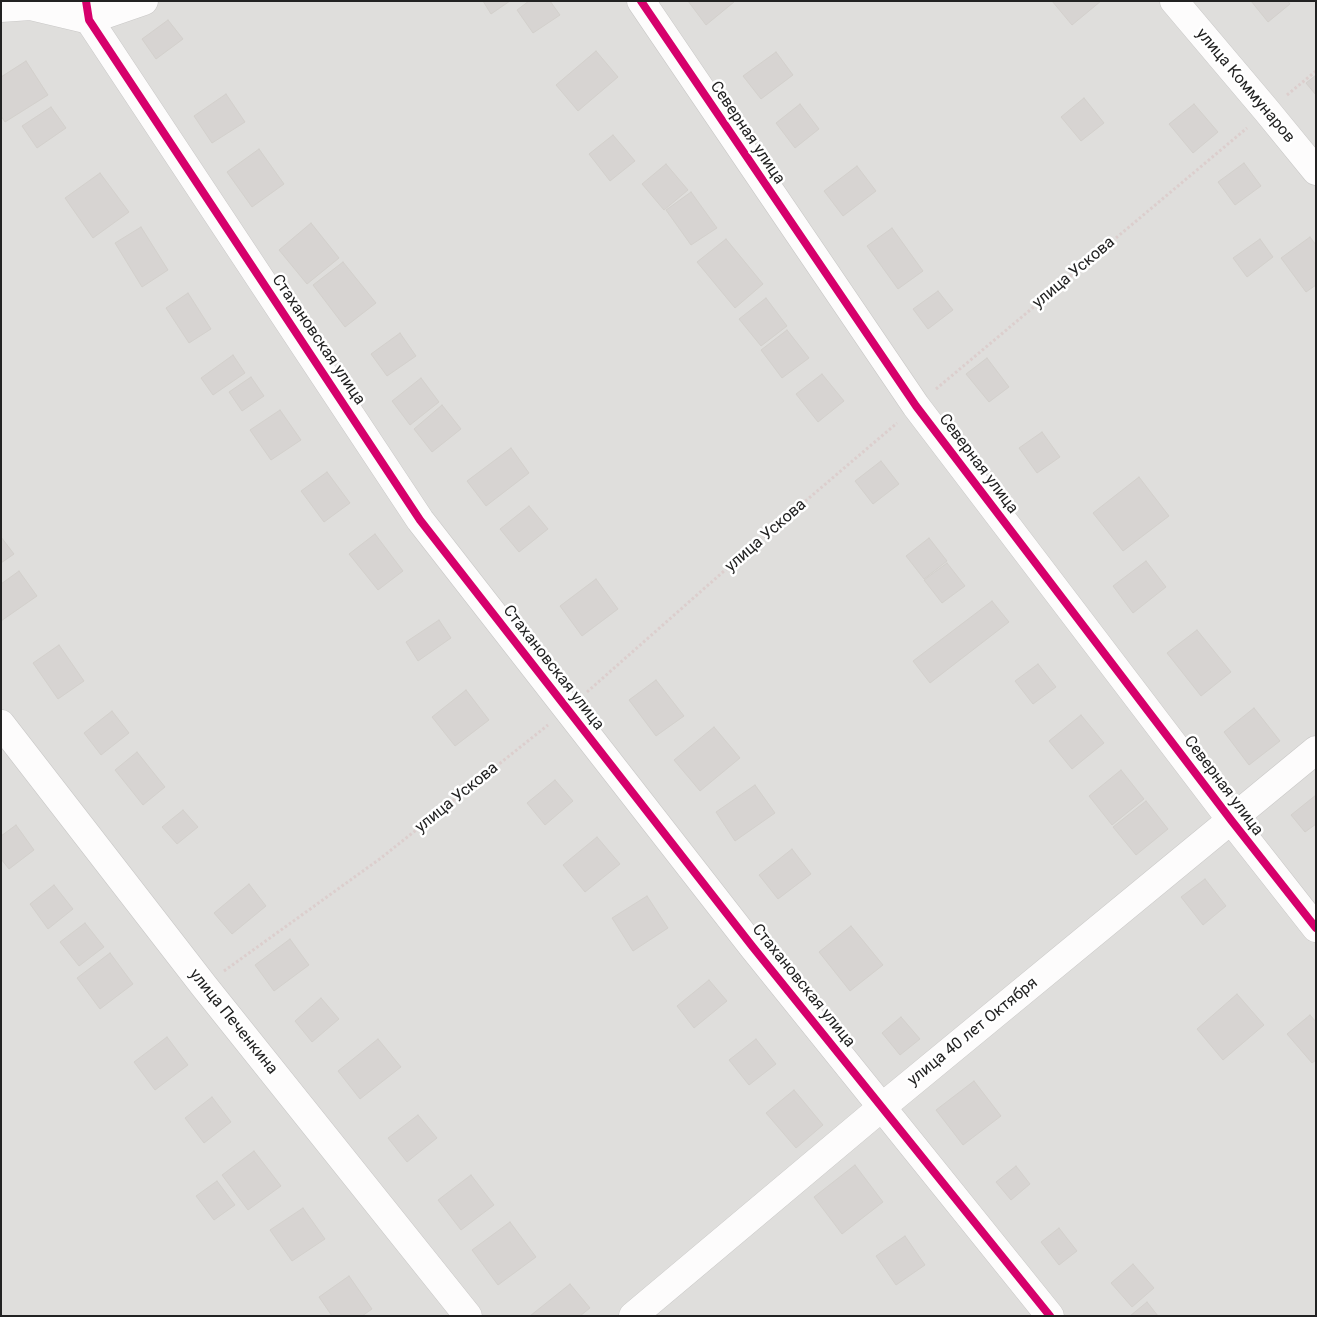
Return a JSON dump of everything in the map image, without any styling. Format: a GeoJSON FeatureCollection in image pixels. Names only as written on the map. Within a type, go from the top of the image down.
{"type":"FeatureCollection","features":[{"type":"Feature","properties":{"kind":"street"},"geometry":{"type":"LineString","coordinates":[[1,8],[30,6],[88,10],[144,1]]}},
{"type":"Feature","properties":{"kind":"street","name":"Северная улица"},"geometry":{"type":"LineString","coordinates":[[641,1],[916,406],[1231,820],[1316,928]]}},
{"type":"Feature","properties":{"kind":"street","name":"улица Коммунаров"},"geometry":{"type":"LineString","coordinates":[[1174,1],[1316,171]]}},
{"type":"Feature","properties":{"kind":"street","name":"Стахановская улица"},"geometry":{"type":"LineString","coordinates":[[88,10],[420,520],[752,946],[1050,1316]]}},
{"type":"Feature","properties":{"kind":"street","name":"улица Печенкина"},"geometry":{"type":"LineString","coordinates":[[1,724],[204,986],[468,1316]]}},
{"type":"Feature","properties":{"kind":"street","name":"улица 40 лет Октября"},"geometry":{"type":"LineString","coordinates":[[633,1316],[882,1107],[1316,750]]}},
{"type":"Feature","properties":{"kind":"shaded area"},"geometry":{"type":"Polygon","coordinates":[[[1,1],[1316,1],[1316,1316],[1,1316],[1,1]]]}},
{"type":"Feature","properties":{"kind":"building"},"geometry":{"type":"Polygon","coordinates":[[[483,1],[510,1],[491,14],[483,1]]]}},
{"type":"Feature","properties":{"kind":"building"},"geometry":{"type":"Polygon","coordinates":[[[529,1],[550,1],[560,15],[533,33],[517,10],[529,1]]]}},
{"type":"Feature","properties":{"kind":"building"},"geometry":{"type":"Polygon","coordinates":[[[688,1],[734,1],[734,2],[706,25],[688,1]]]}},
{"type":"Feature","properties":{"kind":"building"},"geometry":{"type":"Polygon","coordinates":[[[1052,1],[1101,1],[1072,25],[1052,1]]]}},
{"type":"Feature","properties":{"kind":"building"},"geometry":{"type":"Polygon","coordinates":[[[1251,1],[1288,1],[1290,4],[1268,22],[1251,1]]]}},
{"type":"Feature","properties":{"kind":"building"},"geometry":{"type":"Polygon","coordinates":[[[168,20],[183,39],[156,59],[142,39],[168,20]]]}},
{"type":"Feature","properties":{"kind":"building"},"geometry":{"type":"Polygon","coordinates":[[[596,51],[618,77],[578,111],[556,85],[596,51]]]}},
{"type":"Feature","properties":{"kind":"building"},"geometry":{"type":"Polygon","coordinates":[[[776,52],[793,75],[761,99],[743,76],[776,52]]]}},
{"type":"Feature","properties":{"kind":"building"},"geometry":{"type":"Polygon","coordinates":[[[26,61],[48,95],[5,122],[1,116],[1,77],[26,61]]]}},
{"type":"Feature","properties":{"kind":"building"},"geometry":{"type":"Polygon","coordinates":[[[1316,75],[1316,95],[1306,83],[1316,75]]]}},
{"type":"Feature","properties":{"kind":"building"},"geometry":{"type":"Polygon","coordinates":[[[226,94],[245,122],[212,143],[194,116],[226,94]]]}},
{"type":"Feature","properties":{"kind":"building"},"geometry":{"type":"Polygon","coordinates":[[[1084,98],[1104,123],[1081,141],[1061,117],[1084,98]]]}},
{"type":"Feature","properties":{"kind":"building"},"geometry":{"type":"Polygon","coordinates":[[[800,104],[819,129],[795,148],[776,123],[800,104]]]}},
{"type":"Feature","properties":{"kind":"building"},"geometry":{"type":"Polygon","coordinates":[[[1194,104],[1218,132],[1193,153],[1169,124],[1194,104]]]}},
{"type":"Feature","properties":{"kind":"building"},"geometry":{"type":"Polygon","coordinates":[[[51,107],[66,128],[37,148],[22,126],[51,107]]]}},
{"type":"Feature","properties":{"kind":"building"},"geometry":{"type":"Polygon","coordinates":[[[613,135],[635,161],[610,181],[589,154],[613,135]]]}},
{"type":"Feature","properties":{"kind":"building"},"geometry":{"type":"Polygon","coordinates":[[[259,149],[284,184],[252,207],[227,172],[259,149]]]}},
{"type":"Feature","properties":{"kind":"building"},"geometry":{"type":"Polygon","coordinates":[[[1244,163],[1261,186],[1235,205],[1218,182],[1244,163]]]}},
{"type":"Feature","properties":{"kind":"building"},"geometry":{"type":"Polygon","coordinates":[[[666,164],[688,190],[664,210],[642,184],[666,164]]]}},
{"type":"Feature","properties":{"kind":"building"},"geometry":{"type":"Polygon","coordinates":[[[857,166],[876,191],[843,216],[824,191],[857,166]]]}},
{"type":"Feature","properties":{"kind":"building"},"geometry":{"type":"Polygon","coordinates":[[[100,173],[129,212],[93,238],[65,198],[100,173]]]}},
{"type":"Feature","properties":{"kind":"building"},"geometry":{"type":"Polygon","coordinates":[[[691,192],[717,228],[691,245],[666,210],[691,192]]]}},
{"type":"Feature","properties":{"kind":"building"},"geometry":{"type":"Polygon","coordinates":[[[311,223],[339,258],[307,284],[279,250],[311,223]]]}},
{"type":"Feature","properties":{"kind":"building"},"geometry":{"type":"Polygon","coordinates":[[[141,227],[168,270],[142,287],[115,243],[141,227]]]}},
{"type":"Feature","properties":{"kind":"building"},"geometry":{"type":"Polygon","coordinates":[[[892,228],[923,271],[898,289],[867,246],[892,228]]]}},
{"type":"Feature","properties":{"kind":"building"},"geometry":{"type":"Polygon","coordinates":[[[1310,237],[1316,245],[1316,285],[1306,292],[1281,258],[1310,237]]]}},
{"type":"Feature","properties":{"kind":"building"},"geometry":{"type":"Polygon","coordinates":[[[726,239],[763,284],[735,308],[697,262],[726,239]]]}},
{"type":"Feature","properties":{"kind":"building"},"geometry":{"type":"Polygon","coordinates":[[[1260,239],[1273,257],[1247,277],[1233,258],[1260,239]]]}},
{"type":"Feature","properties":{"kind":"building"},"geometry":{"type":"Polygon","coordinates":[[[343,262],[376,303],[345,327],[313,285],[343,262]]]}},
{"type":"Feature","properties":{"kind":"building"},"geometry":{"type":"Polygon","coordinates":[[[938,291],[953,310],[928,329],[913,309],[938,291]]]}},
{"type":"Feature","properties":{"kind":"building"},"geometry":{"type":"Polygon","coordinates":[[[188,293],[211,329],[189,343],[166,308],[188,293]]]}},
{"type":"Feature","properties":{"kind":"building"},"geometry":{"type":"Polygon","coordinates":[[[766,298],[787,326],[761,346],[739,319],[766,298]]]}},
{"type":"Feature","properties":{"kind":"building"},"geometry":{"type":"Polygon","coordinates":[[[787,330],[809,358],[782,378],[761,350],[787,330]]]}},
{"type":"Feature","properties":{"kind":"building"},"geometry":{"type":"Polygon","coordinates":[[[400,333],[416,356],[387,376],[371,354],[400,333]]]}},
{"type":"Feature","properties":{"kind":"building"},"geometry":{"type":"Polygon","coordinates":[[[233,355],[245,373],[213,395],[201,378],[233,355]]]}},
{"type":"Feature","properties":{"kind":"building"},"geometry":{"type":"Polygon","coordinates":[[[987,358],[1009,387],[989,402],[966,374],[987,358]]]}},
{"type":"Feature","properties":{"kind":"building"},"geometry":{"type":"Polygon","coordinates":[[[822,374],[844,401],[818,422],[796,394],[822,374]]]}},
{"type":"Feature","properties":{"kind":"building"},"geometry":{"type":"Polygon","coordinates":[[[251,377],[264,396],[242,411],[229,392],[251,377]]]}},
{"type":"Feature","properties":{"kind":"building"},"geometry":{"type":"Polygon","coordinates":[[[421,378],[439,402],[410,425],[392,401],[421,378]]]}},
{"type":"Feature","properties":{"kind":"building"},"geometry":{"type":"Polygon","coordinates":[[[442,405],[461,429],[432,452],[414,429],[442,405]]]}},
{"type":"Feature","properties":{"kind":"building"},"geometry":{"type":"Polygon","coordinates":[[[280,410],[301,440],[271,460],[250,430],[280,410]]]}},
{"type":"Feature","properties":{"kind":"building"},"geometry":{"type":"Polygon","coordinates":[[[1042,432],[1060,457],[1037,473],[1019,448],[1042,432]]]}},
{"type":"Feature","properties":{"kind":"building"},"geometry":{"type":"Polygon","coordinates":[[[511,448],[529,473],[486,506],[467,481],[511,448]]]}},
{"type":"Feature","properties":{"kind":"building"},"geometry":{"type":"Polygon","coordinates":[[[881,461],[899,484],[873,504],[855,481],[881,461]]]}},
{"type":"Feature","properties":{"kind":"building"},"geometry":{"type":"Polygon","coordinates":[[[327,472],[350,503],[324,522],[301,491],[327,472]]]}},
{"type":"Feature","properties":{"kind":"building"},"geometry":{"type":"Polygon","coordinates":[[[1139,477],[1169,516],[1123,551],[1093,513],[1139,477]]]}},
{"type":"Feature","properties":{"kind":"building"},"geometry":{"type":"Polygon","coordinates":[[[529,506],[548,529],[519,552],[500,529],[529,506]]]}},
{"type":"Feature","properties":{"kind":"building"},"geometry":{"type":"Polygon","coordinates":[[[375,534],[403,571],[378,590],[349,554],[375,534]]]}},
{"type":"Feature","properties":{"kind":"building"},"geometry":{"type":"Polygon","coordinates":[[[1,537],[14,554],[1,563],[1,537]]]}},
{"type":"Feature","properties":{"kind":"building"},"geometry":{"type":"Polygon","coordinates":[[[929,538],[947,561],[924,579],[906,556],[929,538]]]}},
{"type":"Feature","properties":{"kind":"building"},"geometry":{"type":"Polygon","coordinates":[[[1146,561],[1166,587],[1133,613],[1113,586],[1146,561]]]}},
{"type":"Feature","properties":{"kind":"building"},"geometry":{"type":"Polygon","coordinates":[[[947,563],[965,586],[942,603],[924,580],[947,563]]]}},
{"type":"Feature","properties":{"kind":"building"},"geometry":{"type":"Polygon","coordinates":[[[19,571],[37,596],[1,621],[1,584],[19,571]]]}},
{"type":"Feature","properties":{"kind":"building"},"geometry":{"type":"Polygon","coordinates":[[[596,579],[618,609],[582,636],[560,606],[596,579]]]}},
{"type":"Feature","properties":{"kind":"building"},"geometry":{"type":"Polygon","coordinates":[[[992,601],[1009,622],[930,683],[913,661],[992,601]]]}},
{"type":"Feature","properties":{"kind":"building"},"geometry":{"type":"Polygon","coordinates":[[[439,620],[451,638],[418,661],[406,642],[439,620]]]}},
{"type":"Feature","properties":{"kind":"building"},"geometry":{"type":"Polygon","coordinates":[[[1197,630],[1231,672],[1201,696],[1167,653],[1197,630]]]}},
{"type":"Feature","properties":{"kind":"building"},"geometry":{"type":"Polygon","coordinates":[[[59,645],[84,681],[58,699],[33,663],[59,645]]]}},
{"type":"Feature","properties":{"kind":"building"},"geometry":{"type":"Polygon","coordinates":[[[1038,664],[1056,687],[1033,704],[1015,681],[1038,664]]]}},
{"type":"Feature","properties":{"kind":"building"},"geometry":{"type":"Polygon","coordinates":[[[656,680],[684,716],[656,736],[629,700],[656,680]]]}},
{"type":"Feature","properties":{"kind":"building"},"geometry":{"type":"Polygon","coordinates":[[[466,690],[489,720],[455,746],[432,717],[466,690]]]}},
{"type":"Feature","properties":{"kind":"building"},"geometry":{"type":"Polygon","coordinates":[[[1254,708],[1280,741],[1249,765],[1224,732],[1254,708]]]}},
{"type":"Feature","properties":{"kind":"building"},"geometry":{"type":"Polygon","coordinates":[[[112,711],[129,733],[101,755],[84,733],[112,711]]]}},
{"type":"Feature","properties":{"kind":"building"},"geometry":{"type":"Polygon","coordinates":[[[1081,715],[1104,743],[1072,769],[1049,741],[1081,715]]]}},
{"type":"Feature","properties":{"kind":"building"},"geometry":{"type":"Polygon","coordinates":[[[714,727],[740,758],[700,791],[674,760],[714,727]]]}},
{"type":"Feature","properties":{"kind":"building"},"geometry":{"type":"Polygon","coordinates":[[[137,752],[165,787],[143,805],[115,770],[137,752]]]}},
{"type":"Feature","properties":{"kind":"building"},"geometry":{"type":"Polygon","coordinates":[[[1121,770],[1144,799],[1112,825],[1089,796],[1121,770]]]}},
{"type":"Feature","properties":{"kind":"building"},"geometry":{"type":"Polygon","coordinates":[[[555,780],[573,801],[545,825],[527,803],[555,780]]]}},
{"type":"Feature","properties":{"kind":"building"},"geometry":{"type":"Polygon","coordinates":[[[755,785],[775,813],[735,841],[716,812],[755,785]]]}},
{"type":"Feature","properties":{"kind":"building"},"geometry":{"type":"Polygon","coordinates":[[[1316,795],[1316,824],[1305,832],[1291,815],[1316,795]]]}},
{"type":"Feature","properties":{"kind":"building"},"geometry":{"type":"Polygon","coordinates":[[[1146,801],[1168,829],[1136,855],[1113,827],[1146,801]]]}},
{"type":"Feature","properties":{"kind":"building"},"geometry":{"type":"Polygon","coordinates":[[[183,810],[198,827],[177,844],[162,827],[183,810]]]}},
{"type":"Feature","properties":{"kind":"building"},"geometry":{"type":"Polygon","coordinates":[[[16,825],[34,850],[9,869],[1,859],[1,836],[16,825]]]}},
{"type":"Feature","properties":{"kind":"building"},"geometry":{"type":"Polygon","coordinates":[[[597,837],[620,864],[585,892],[563,865],[597,837]]]}},
{"type":"Feature","properties":{"kind":"building"},"geometry":{"type":"Polygon","coordinates":[[[792,849],[811,874],[778,899],[759,875],[792,849]]]}},
{"type":"Feature","properties":{"kind":"building"},"geometry":{"type":"Polygon","coordinates":[[[1205,879],[1226,906],[1203,925],[1181,897],[1205,879]]]}},
{"type":"Feature","properties":{"kind":"building"},"geometry":{"type":"Polygon","coordinates":[[[249,884],[266,906],[232,934],[214,913],[249,884]]]}},
{"type":"Feature","properties":{"kind":"building"},"geometry":{"type":"Polygon","coordinates":[[[54,885],[73,909],[48,929],[30,904],[54,885]]]}},
{"type":"Feature","properties":{"kind":"building"},"geometry":{"type":"Polygon","coordinates":[[[647,896],[668,928],[633,951],[612,918],[647,896]]]}},
{"type":"Feature","properties":{"kind":"building"},"geometry":{"type":"Polygon","coordinates":[[[85,923],[104,947],[79,966],[60,942],[85,923]]]}},
{"type":"Feature","properties":{"kind":"building"},"geometry":{"type":"Polygon","coordinates":[[[851,926],[883,965],[850,991],[819,952],[851,926]]]}},
{"type":"Feature","properties":{"kind":"building"},"geometry":{"type":"Polygon","coordinates":[[[290,939],[309,965],[274,991],[255,965],[290,939]]]}},
{"type":"Feature","properties":{"kind":"building"},"geometry":{"type":"Polygon","coordinates":[[[110,953],[133,984],[100,1009],[77,978],[110,953]]]}},
{"type":"Feature","properties":{"kind":"building"},"geometry":{"type":"Polygon","coordinates":[[[709,980],[727,1001],[694,1028],[677,1006],[709,980]]]}},
{"type":"Feature","properties":{"kind":"building"},"geometry":{"type":"Polygon","coordinates":[[[1237,994],[1264,1025],[1223,1060],[1197,1029],[1237,994]]]}},
{"type":"Feature","properties":{"kind":"building"},"geometry":{"type":"Polygon","coordinates":[[[321,998],[339,1019],[312,1042],[295,1021],[321,998]]]}},
{"type":"Feature","properties":{"kind":"building"},"geometry":{"type":"Polygon","coordinates":[[[1310,1015],[1316,1022],[1316,1060],[1312,1063],[1287,1034],[1310,1015]]]}},
{"type":"Feature","properties":{"kind":"building"},"geometry":{"type":"Polygon","coordinates":[[[901,1017],[920,1039],[900,1055],[882,1033],[901,1017]]]}},
{"type":"Feature","properties":{"kind":"building"},"geometry":{"type":"Polygon","coordinates":[[[167,1037],[188,1065],[155,1090],[134,1062],[167,1037]]]}},
{"type":"Feature","properties":{"kind":"building"},"geometry":{"type":"Polygon","coordinates":[[[378,1039],[401,1067],[360,1099],[338,1071],[378,1039]]]}},
{"type":"Feature","properties":{"kind":"building"},"geometry":{"type":"Polygon","coordinates":[[[756,1039],[776,1064],[749,1085],[729,1060],[756,1039]]]}},
{"type":"Feature","properties":{"kind":"building"},"geometry":{"type":"Polygon","coordinates":[[[974,1081],[1001,1116],[963,1145],[936,1110],[974,1081]]]}},
{"type":"Feature","properties":{"kind":"building"},"geometry":{"type":"Polygon","coordinates":[[[794,1090],[823,1125],[796,1148],[766,1113],[794,1090]]]}},
{"type":"Feature","properties":{"kind":"building"},"geometry":{"type":"Polygon","coordinates":[[[212,1097],[231,1122],[204,1143],[185,1118],[212,1097]]]}},
{"type":"Feature","properties":{"kind":"building"},"geometry":{"type":"Polygon","coordinates":[[[418,1115],[437,1138],[407,1162],[388,1138],[418,1115]]]}},
{"type":"Feature","properties":{"kind":"building"},"geometry":{"type":"Polygon","coordinates":[[[254,1151],[281,1186],[248,1210],[222,1175],[254,1151]]]}},
{"type":"Feature","properties":{"kind":"building"},"geometry":{"type":"Polygon","coordinates":[[[855,1165],[883,1202],[842,1234],[814,1197],[855,1165]]]}},
{"type":"Feature","properties":{"kind":"building"},"geometry":{"type":"Polygon","coordinates":[[[1016,1166],[1030,1184],[1011,1200],[996,1182],[1016,1166]]]}},
{"type":"Feature","properties":{"kind":"building"},"geometry":{"type":"Polygon","coordinates":[[[471,1175],[494,1205],[461,1230],[438,1200],[471,1175]]]}},
{"type":"Feature","properties":{"kind":"building"},"geometry":{"type":"Polygon","coordinates":[[[217,1181],[235,1205],[214,1220],[196,1196],[217,1181]]]}},
{"type":"Feature","properties":{"kind":"building"},"geometry":{"type":"Polygon","coordinates":[[[303,1208],[325,1239],[292,1261],[270,1230],[303,1208]]]}},
{"type":"Feature","properties":{"kind":"building"},"geometry":{"type":"Polygon","coordinates":[[[510,1222],[536,1257],[498,1285],[472,1250],[510,1222]]]}},
{"type":"Feature","properties":{"kind":"building"},"geometry":{"type":"Polygon","coordinates":[[[1059,1228],[1077,1251],[1059,1265],[1041,1242],[1059,1228]]]}},
{"type":"Feature","properties":{"kind":"building"},"geometry":{"type":"Polygon","coordinates":[[[905,1236],[925,1265],[896,1285],[876,1256],[905,1236]]]}},
{"type":"Feature","properties":{"kind":"building"},"geometry":{"type":"Polygon","coordinates":[[[1133,1264],[1154,1288],[1132,1307],[1111,1283],[1133,1264]]]}},
{"type":"Feature","properties":{"kind":"building"},"geometry":{"type":"Polygon","coordinates":[[[349,1276],[372,1309],[362,1316],[332,1316],[319,1297],[349,1276]]]}},
{"type":"Feature","properties":{"kind":"building"},"geometry":{"type":"Polygon","coordinates":[[[570,1284],[590,1308],[580,1316],[530,1316],[570,1284]]]}},
{"type":"Feature","properties":{"kind":"building"},"geometry":{"type":"Polygon","coordinates":[[[1147,1302],[1158,1316],[1130,1316],[1147,1302]]]}},
{"type":"Feature","properties":{"kind":"cycle path"},"geometry":{"type":"LineString","coordinates":[[86,1],[89,20],[420,520],[752,946],[1050,1316]]}},
{"type":"Feature","properties":{"kind":"cycle path"},"geometry":{"type":"LineString","coordinates":[[641,1],[916,406],[1231,820],[1316,928]]}}]}
